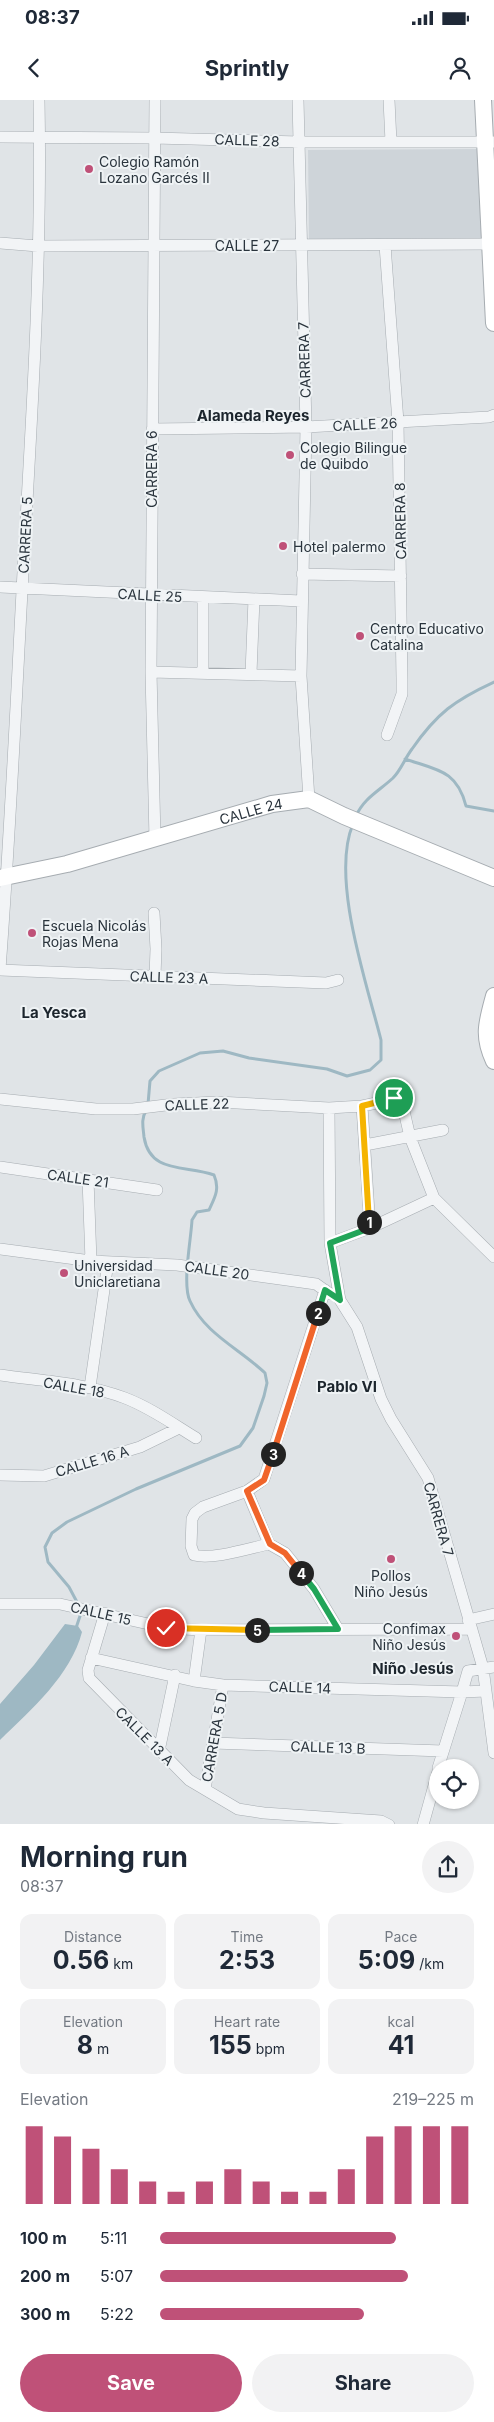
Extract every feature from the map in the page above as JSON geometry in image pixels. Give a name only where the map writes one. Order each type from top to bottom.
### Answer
[{"type":"street","name":"CARRERA 5","points":[[0,970],[32,428],[38,246],[39,100]]},
{"type":"street","name":"CARRERA 6","points":[[155,100],[151,596],[155,839]]},
{"type":"street","name":"CARRERA 7","points":[[298,100],[306,427],[301,601],[301,676],[308,799]]},
{"type":"street","points":[[389,100],[391,142]]},
{"type":"street","points":[[482,100],[490,142],[494,323]]},
{"type":"street","name":"CALLE 28","points":[[0,137],[40,136],[298,142],[490,142]]},
{"type":"street","name":"CALLE 27","points":[[0,243],[38,246],[491,244]]},
{"type":"street","name":"CARRERA 8","points":[[385,245],[398,422],[402,694],[386,735]]},
{"type":"street","name":"CALLE 26","points":[[152,429],[306,427],[492,417]]},
{"type":"street","points":[[302,574],[400,576]]},
{"type":"street","name":"CALLE 25","points":[[0,587],[151,596],[301,601]]},
{"type":"street","points":[[203,598],[203,673]]},
{"type":"street","points":[[251,674],[254,600]]},
{"type":"street","points":[[151,672],[301,676]]},
{"type":"street","points":[[308,799],[344,816],[494,878]]},
{"type":"street","name":"CALLE 24","points":[[4,878],[67,864],[272,804],[308,799]]},
{"type":"street","points":[[154,913],[155,976]]},
{"type":"street","name":"CALLE 23 A","points":[[0,970],[326,983],[338,980]]},
{"type":"street","points":[[494,996],[486,1027],[487,1046],[494,1061]]},
{"type":"street","name":"CALLE 22","points":[[0,1099],[96,1110],[218,1102],[329,1108],[362,1106],[401,1098],[404,1102],[410,1136]]},
{"type":"street","points":[[362,1106],[370,1228]]},
{"type":"street","points":[[329,1108],[330,1243],[340,1300]]},
{"type":"street","points":[[365,1145],[443,1130]]},
{"type":"street","points":[[410,1136],[434,1198],[494,1257]]},
{"type":"street","name":"CALLE 21","points":[[0,1167],[157,1190]]},
{"type":"street","points":[[88,1180],[91,1261]]},
{"type":"street","points":[[330,1243],[370,1228],[434,1198]]},
{"type":"street","name":"CALLE 20","points":[[0,1249],[91,1261],[196,1267],[316,1284],[340,1300]]},
{"type":"street","points":[[90,1387],[108,1262]]},
{"type":"street","points":[[270,1544],[202,1556],[192,1553],[192,1519],[195,1513],[203,1507],[247,1491],[264,1480],[325,1290]]},
{"type":"street","name":"CARRERA 7","points":[[340,1300],[357,1327],[381,1399],[428,1478],[469,1625],[488,1668],[486,1691],[494,1753]]},
{"type":"street","name":"CALLE 18","points":[[0,1375],[90,1387],[127,1399],[159,1414],[196,1438]]},
{"type":"street","name":"CALLE 16 A","points":[[0,1475],[44,1476],[140,1447],[179,1428]]},
{"type":"street","points":[[247,1491],[270,1544],[285,1553],[308,1581],[338,1629]]},
{"type":"street","name":"CALLE 15","points":[[0,1604],[60,1604],[166,1628],[201,1630],[338,1629],[469,1625],[494,1614]]},
{"type":"street","points":[[91,1658],[105,1613]]},
{"type":"street","points":[[194,1681],[201,1630]]},
{"type":"street","name":"CALLE 14","points":[[91,1658],[175,1675],[194,1681],[223,1685],[462,1692],[486,1691]]},
{"type":"street","name":"CALLE 13 A","points":[[91,1658],[88,1670],[89,1678],[159,1751],[189,1780],[238,1808],[264,1813],[382,1821],[390,1824]]},
{"type":"street","points":[[441,1759],[468,1671],[488,1668]]},
{"type":"street","points":[[159,1751],[175,1675]]},
{"type":"street","name":"CARRERA 5 D","points":[[205,1789],[223,1685]]},
{"type":"street","name":"CALLE 13 B","points":[[213,1743],[443,1751]]},
{"type":"street","points":[[423,1824],[429,1803]]},
{"type":"shaded area","points":[[479,149],[483,239],[309,239],[308,150]]},
{"type":"water","points":[[65,1624],[78,1626],[82,1632],[77,1648],[69,1663],[37,1704],[0,1740],[0,1704],[34,1665]]},
{"type":"waterway","points":[[356,816],[363,804],[396,775],[421,737],[439,717],[468,695],[494,682]]},
{"type":"waterway","points":[[405,759],[436,769],[451,778],[462,794],[466,806],[494,811]]},
{"type":"waterway","points":[[148,1104],[150,1081],[159,1071],[200,1053],[223,1051],[249,1058],[327,1069],[347,1076],[370,1070],[381,1060],[381,1040],[360,961],[348,901],[347,846],[353,824]]},
{"type":"waterway","points":[[78,1604],[69,1587],[48,1562],[45,1547],[52,1533],[67,1522],[136,1489],[240,1446],[253,1428],[267,1383],[265,1373],[214,1332],[197,1313],[190,1301],[187,1273],[192,1220],[197,1212],[209,1210],[216,1193],[216,1180],[214,1175],[170,1166],[161,1163],[153,1157],[144,1137],[143,1120],[146,1110]]},
{"type":"waterway","points":[[76,1628],[80,1616],[79,1610]]},
{"type":"place","name":"Colegio Ramón Lozano Garcés II","points":[[89,169]]},
{"type":"place","name":"Colegio Bilingue de Quibdo","points":[[290,455]]},
{"type":"place","name":"Hotel palermo","points":[[283,546]]},
{"type":"place","name":"Centro Educativo Catalina","points":[[360,636]]},
{"type":"place","name":"Escuela Nicolás Rojas Mena","points":[[32,933]]},
{"type":"place","name":"Universidad Uniclaretiana","points":[[64,1273]]},
{"type":"place","name":"Pollos Niño Jesús","points":[[391,1559]]},
{"type":"place","name":"Confimax Niño Jesús","points":[[456,1636]]},
{"type":"district","name":"Alameda Reyes","points":[[253,415]]},
{"type":"district","name":"La Yesca","points":[[54,1012]]},
{"type":"district","name":"Pablo VI","points":[[347,1386]]},
{"type":"district","name":"Niño Jesús","points":[[413,1668]]},
{"type":"route","points":[[166,1628],[201,1630],[338,1629],[314,1589],[285,1553],[270,1544],[247,1491],[264,1480],[267,1473],[325,1290],[340,1300],[330,1243],[370,1228],[362,1106],[394,1098]]}]
